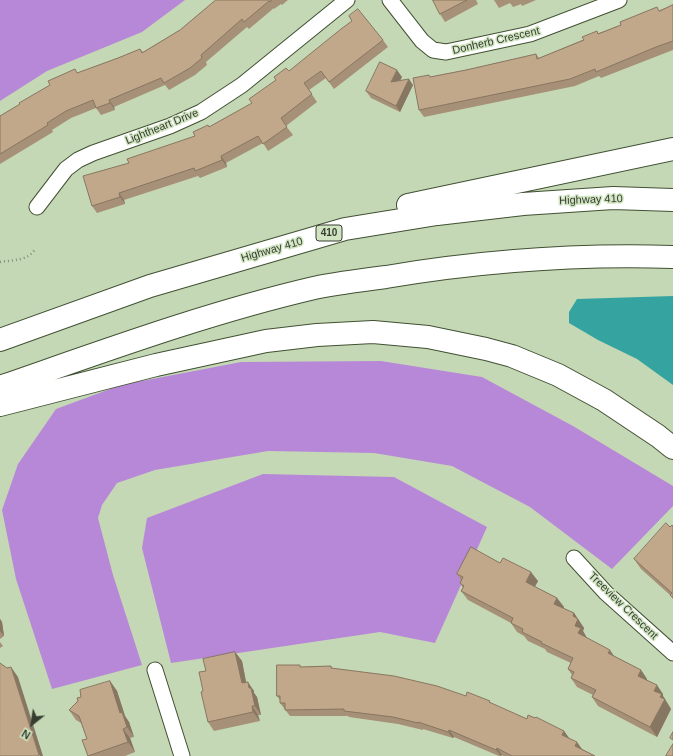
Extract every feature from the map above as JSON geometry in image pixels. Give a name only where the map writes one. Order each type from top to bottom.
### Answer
[{"type":"highway","points":[[345,229],[381,211],[673,149]]},
{"type":"highway","name":"Highway 410","points":[[0,340],[150,286],[345,229],[437,214],[523,204],[613,198],[673,200]]},
{"type":"highway","points":[[0,387],[178,325],[315,288],[421,271],[522,260],[626,256],[673,257]]},
{"type":"highway","points":[[0,405],[156,366],[266,341],[317,335],[373,332],[428,337],[512,356],[558,375],[604,400],[658,436],[673,448]]},
{"type":"street","name":"Lightheart Drive","points":[[37,207],[66,169],[78,160],[93,153],[170,126],[201,112],[242,84],[347,0]]},
{"type":"street","name":"Donherb Crescent","points":[[390,0],[422,41],[433,50],[446,52],[530,34],[619,0]]},
{"type":"street","name":"Treeview Crescent","points":[[574,558],[606,593],[673,653]]},
{"type":"street","points":[[155,670],[182,756]]},
{"type":"path","points":[[0,262],[26,258],[32,254],[35,249]]},
{"type":"shaded area","points":[[0,0],[185,0],[142,32],[47,71],[0,101]]},
{"type":"shaded area","points":[[381,361],[482,377],[573,426],[673,486],[673,506],[612,569],[530,507],[452,466],[374,453],[268,451],[155,470],[117,483],[102,505],[98,518],[113,575],[142,665],[52,689],[16,579],[2,510],[18,464],[56,409],[121,385],[241,362]]},
{"type":"shaded area","points":[[263,474],[394,477],[487,527],[435,643],[380,632],[171,663],[142,548],[147,518]]},
{"type":"water","points":[[673,296],[673,385],[637,359],[598,340],[569,323],[569,312],[577,299]]},
{"type":"building","points":[[216,0],[272,0],[244,22],[242,19],[201,55],[202,58],[190,68],[164,83],[161,78],[109,100],[110,103],[96,108],[93,100],[66,111],[47,123],[48,125],[0,154],[0,116],[50,85],[48,81],[75,69],[77,73],[140,49],[142,53],[180,30]]},
{"type":"building","points":[[433,0],[467,0],[440,14]]},
{"type":"building","points":[[673,5],[673,41],[596,72],[595,69],[570,79],[419,110],[413,78],[429,75],[430,77],[466,70],[536,54],[537,59],[584,40],[582,37],[597,31],[598,34],[621,25],[620,22],[657,7],[659,11]]},
{"type":"building","points":[[358,9],[383,40],[329,82],[321,71],[304,83],[312,94],[281,118],[287,127],[263,144],[258,136],[221,156],[222,160],[195,171],[194,168],[119,193],[120,197],[92,206],[83,176],[129,163],[127,159],[195,136],[193,132],[208,125],[209,127],[252,103],[249,99],[276,80],[274,77],[286,68],[289,71],[352,21],[349,16]]},
{"type":"building","points":[[380,62],[397,70],[391,82],[409,79],[396,106],[366,91]]},
{"type":"building","points":[[666,523],[670,527],[672,525],[673,526],[673,598],[670,595],[672,593],[634,559]]},
{"type":"building","points":[[471,547],[500,563],[503,558],[531,572],[526,582],[557,598],[554,604],[574,613],[573,616],[578,619],[575,626],[581,628],[578,633],[610,650],[608,653],[641,670],[638,676],[657,685],[654,691],[662,694],[660,697],[665,699],[650,727],[592,697],[596,690],[571,678],[574,672],[568,669],[573,658],[522,632],[523,629],[511,623],[513,618],[461,591],[464,586],[460,583],[463,577],[457,574]]},
{"type":"building","points":[[235,652],[242,683],[248,682],[249,688],[251,688],[255,706],[252,706],[253,712],[208,722],[201,692],[203,691],[199,672],[206,671],[203,659]]},
{"type":"building","points":[[0,663],[7,668],[11,667],[39,755],[37,756],[0,756]]},
{"type":"building","points":[[277,665],[300,665],[300,667],[331,666],[331,668],[394,676],[437,686],[466,696],[467,692],[490,701],[489,702],[527,719],[528,715],[535,718],[536,717],[564,731],[562,735],[577,742],[575,746],[595,756],[512,756],[497,748],[496,750],[449,730],[448,732],[418,722],[393,717],[344,711],[344,709],[285,710],[285,703],[280,703],[280,696],[277,696]]},
{"type":"building","points":[[110,681],[120,713],[122,712],[127,727],[123,729],[128,742],[88,756],[82,740],[87,739],[79,716],[69,710],[78,701],[77,698],[81,697],[80,690]]},
{"type":"building","points":[[673,732],[673,740],[670,738]]},
{"type":"building","points":[[673,744],[673,756],[666,756]]}]
